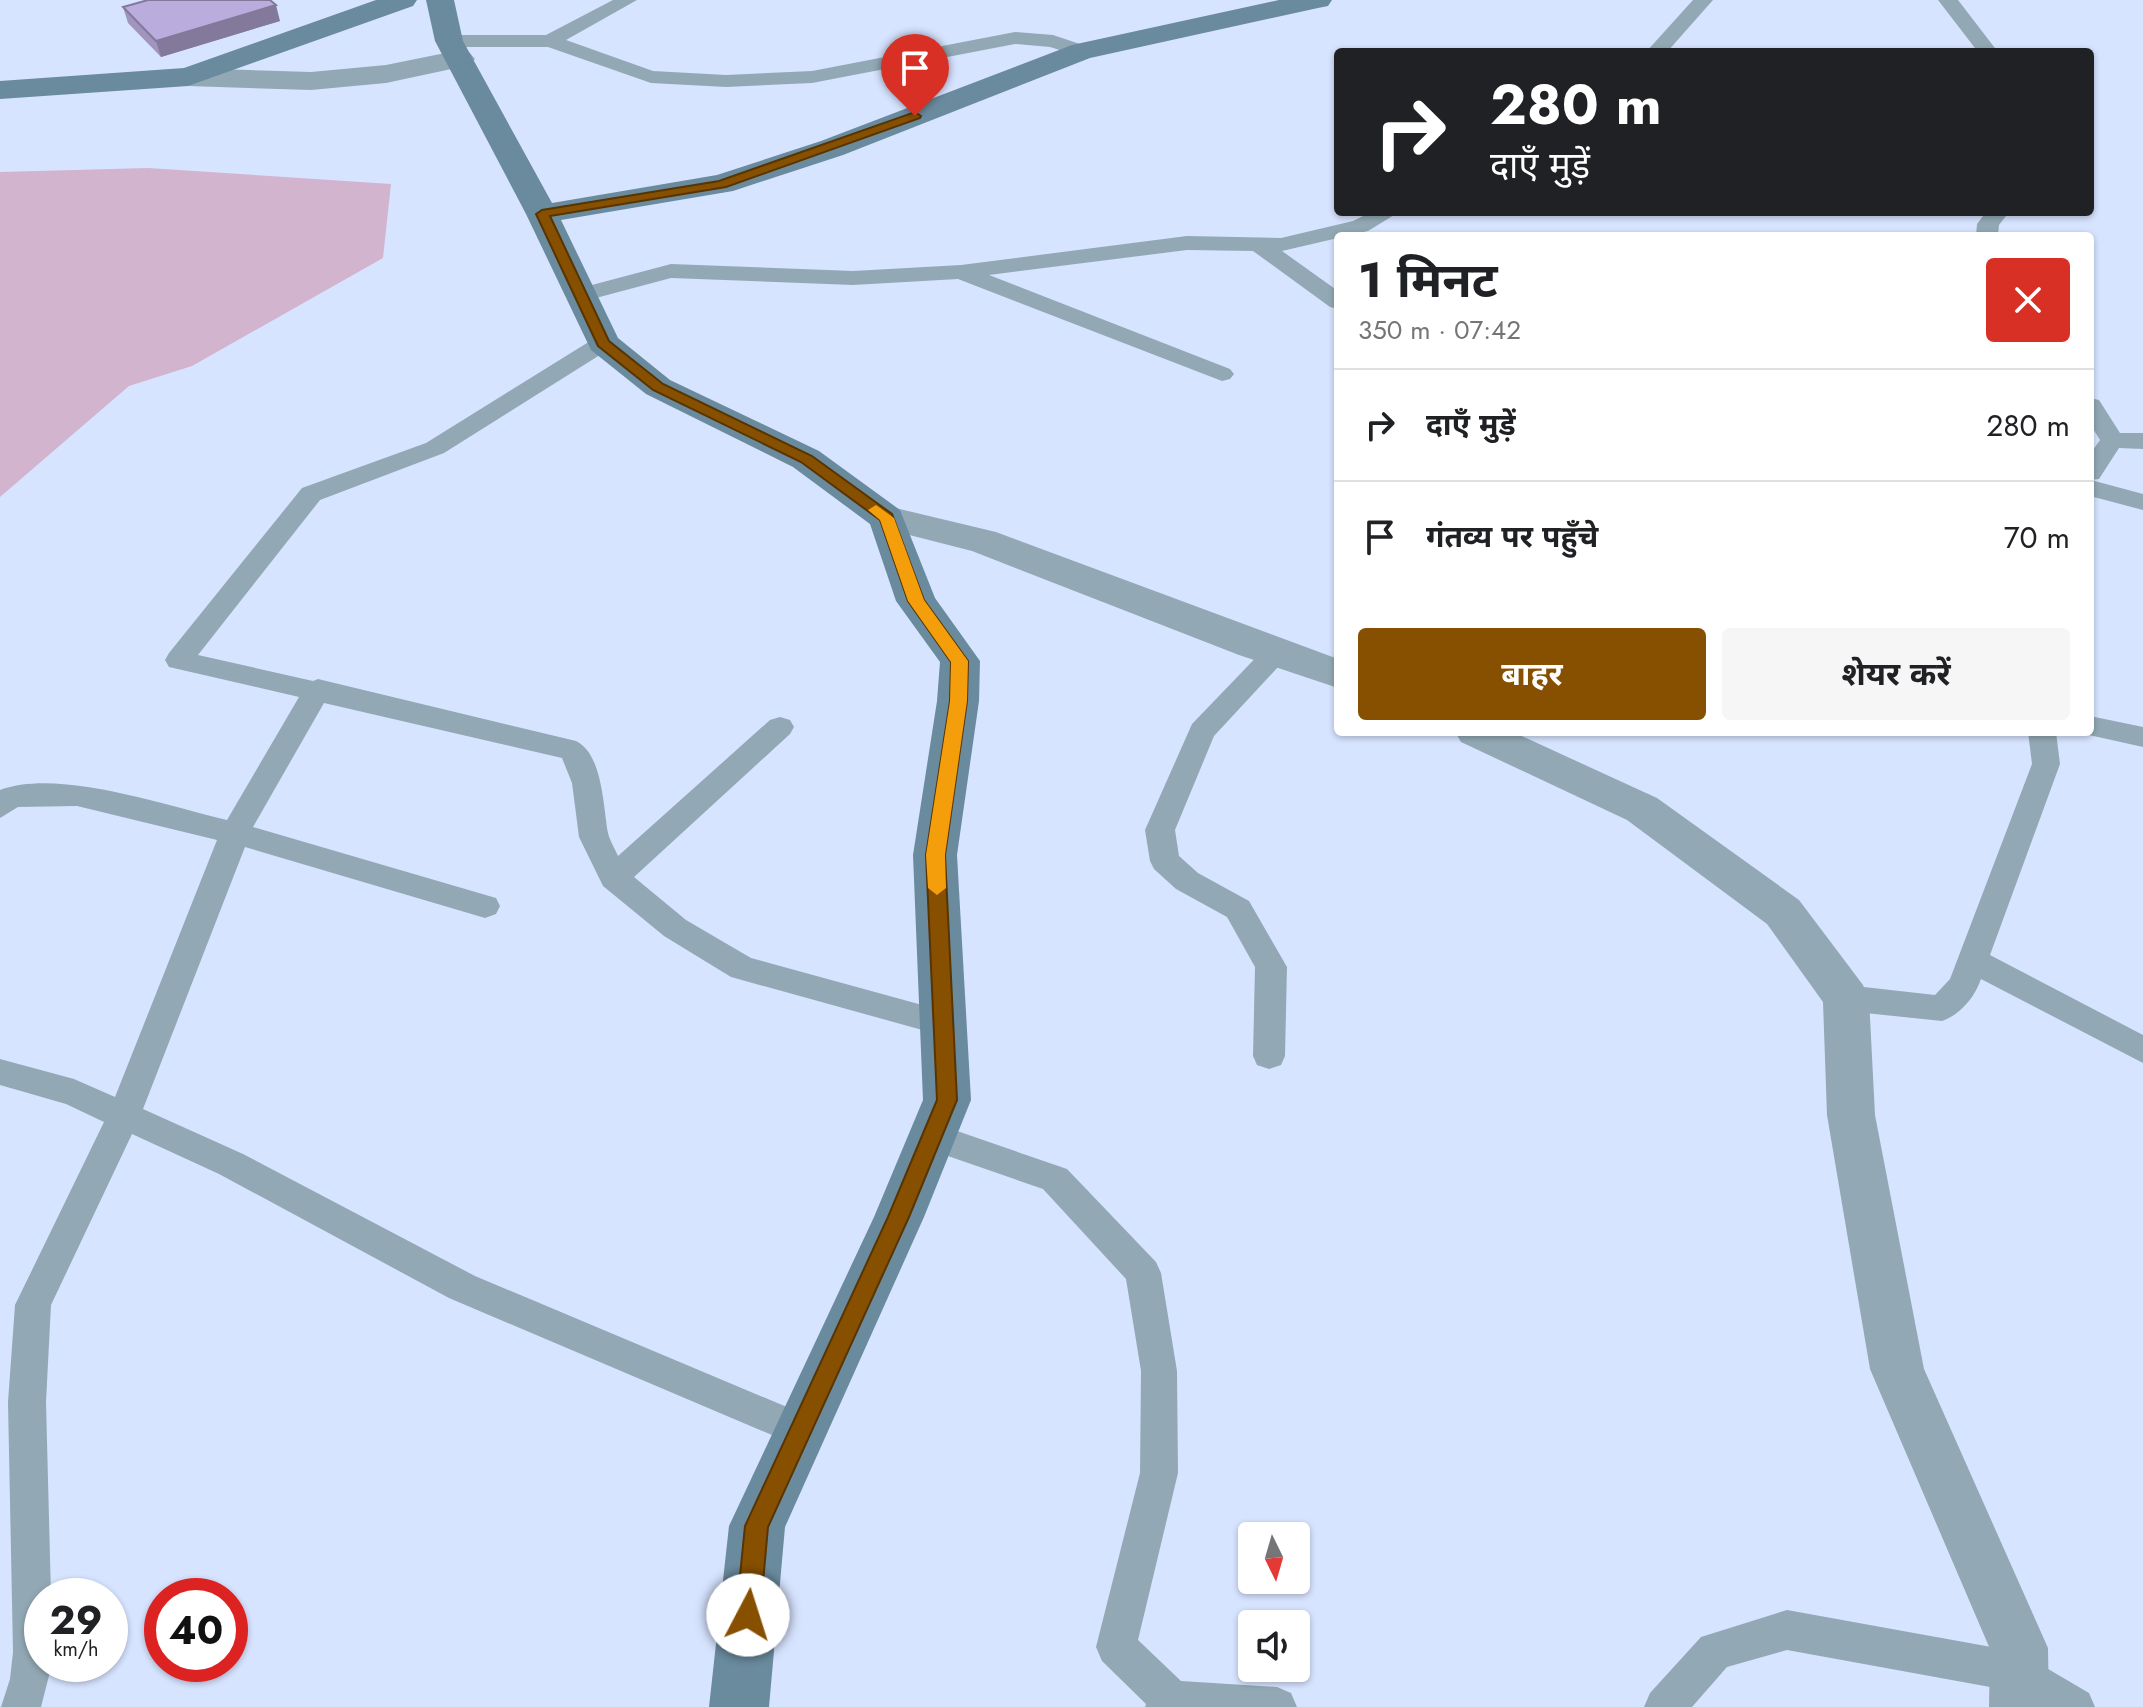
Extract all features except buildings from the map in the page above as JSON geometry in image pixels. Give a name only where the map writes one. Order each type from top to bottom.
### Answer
[{"type":"street","points":[[440,0],[444,5],[451,43],[542,214],[603,343],[658,387],[806,459],[887,518],[983,541],[1334,673]]},
{"type":"street","points":[[542,214],[722,184],[832,148],[1082,51],[1318,0]]},
{"type":"street","points":[[188,77],[397,1],[402,12],[451,43]]},
{"type":"street","points":[[0,90],[188,77],[311,81],[386,74],[451,43]]},
{"type":"street","points":[[739,1707],[757,1526],[899,1217],[947,1100],[935,855],[958,701],[960,661],[916,601],[887,518]]},
{"type":"street","points":[[1485,736],[1642,809],[1783,912],[1846,998],[1851,1115],[1897,1369],[2019,1648],[2019,1689]]},
{"type":"lane","points":[[550,41],[627,0]]},
{"type":"lane","points":[[1660,48],[1703,0]]},
{"type":"lane","points":[[1948,0],[1985,48]]},
{"type":"lane","points":[[451,43],[550,41],[651,77],[726,81],[812,77],[1015,38],[1053,41],[1082,51]]},
{"type":"lane","points":[[1335,232],[1360,226],[1380,216]]},
{"type":"lane","points":[[581,295],[671,271],[770,272],[853,278],[961,272],[1187,243],[1281,245],[1334,232]]},
{"type":"lane","points":[[1258,244],[1334,299]]},
{"type":"lane","points":[[961,272],[1222,374]]},
{"type":"lane","points":[[603,343],[435,448],[311,494],[179,660],[318,689],[574,752],[587,783],[594,837],[614,878],[675,928],[742,968],[944,1023]]},
{"type":"lane","points":[[2094,411],[2112,440]]},
{"type":"lane","points":[[2112,440],[2143,441]]},
{"type":"lane","points":[[2094,467],[2112,440]]},
{"type":"lane","points":[[2094,489],[2143,502]]},
{"type":"lane","points":[[1269,1056],[1271,967],[1238,909],[1187,881],[1165,861],[1160,830],[1202,731],[1277,653]]},
{"type":"lane","points":[[21,1707],[33,1652],[27,1402],[33,1305],[124,1116],[235,833],[318,689]]},
{"type":"lane","points":[[614,878],[780,727]]},
{"type":"lane","points":[[2094,727],[2143,737]]},
{"type":"lane","points":[[1846,998],[1942,1008],[1963,986],[2046,764],[2042,736]]},
{"type":"lane","points":[[0,807],[11,797],[77,795],[235,833],[485,906]]},
{"type":"lane","points":[[1973,960],[2143,1050]]},
{"type":"lane","points":[[0,1072],[74,1093],[231,1164],[462,1287],[800,1430]]},
{"type":"lane","points":[[931,1136],[1055,1179],[1143,1273],[1159,1371],[1159,1473],[1116,1647],[1169,1704],[1277,1707]]},
{"type":"lane","points":[[1664,1707],[1715,1651],[1787,1630],[2019,1689],[2075,1707]]},
{"type":"shaded area","points":[[148,168],[391,184],[383,258],[192,366],[129,386],[0,497],[0,172]]},
{"type":"slow traffic","points":[[876,510],[887,518],[916,601],[960,661],[958,701],[935,855],[937,888]]},
{"type":"route","points":[[748,1615],[757,1526],[899,1217],[947,1100],[935,855],[958,701],[960,661],[916,601],[887,518],[806,459],[658,387],[603,343],[542,214],[722,184],[832,148],[915,116]]}]
